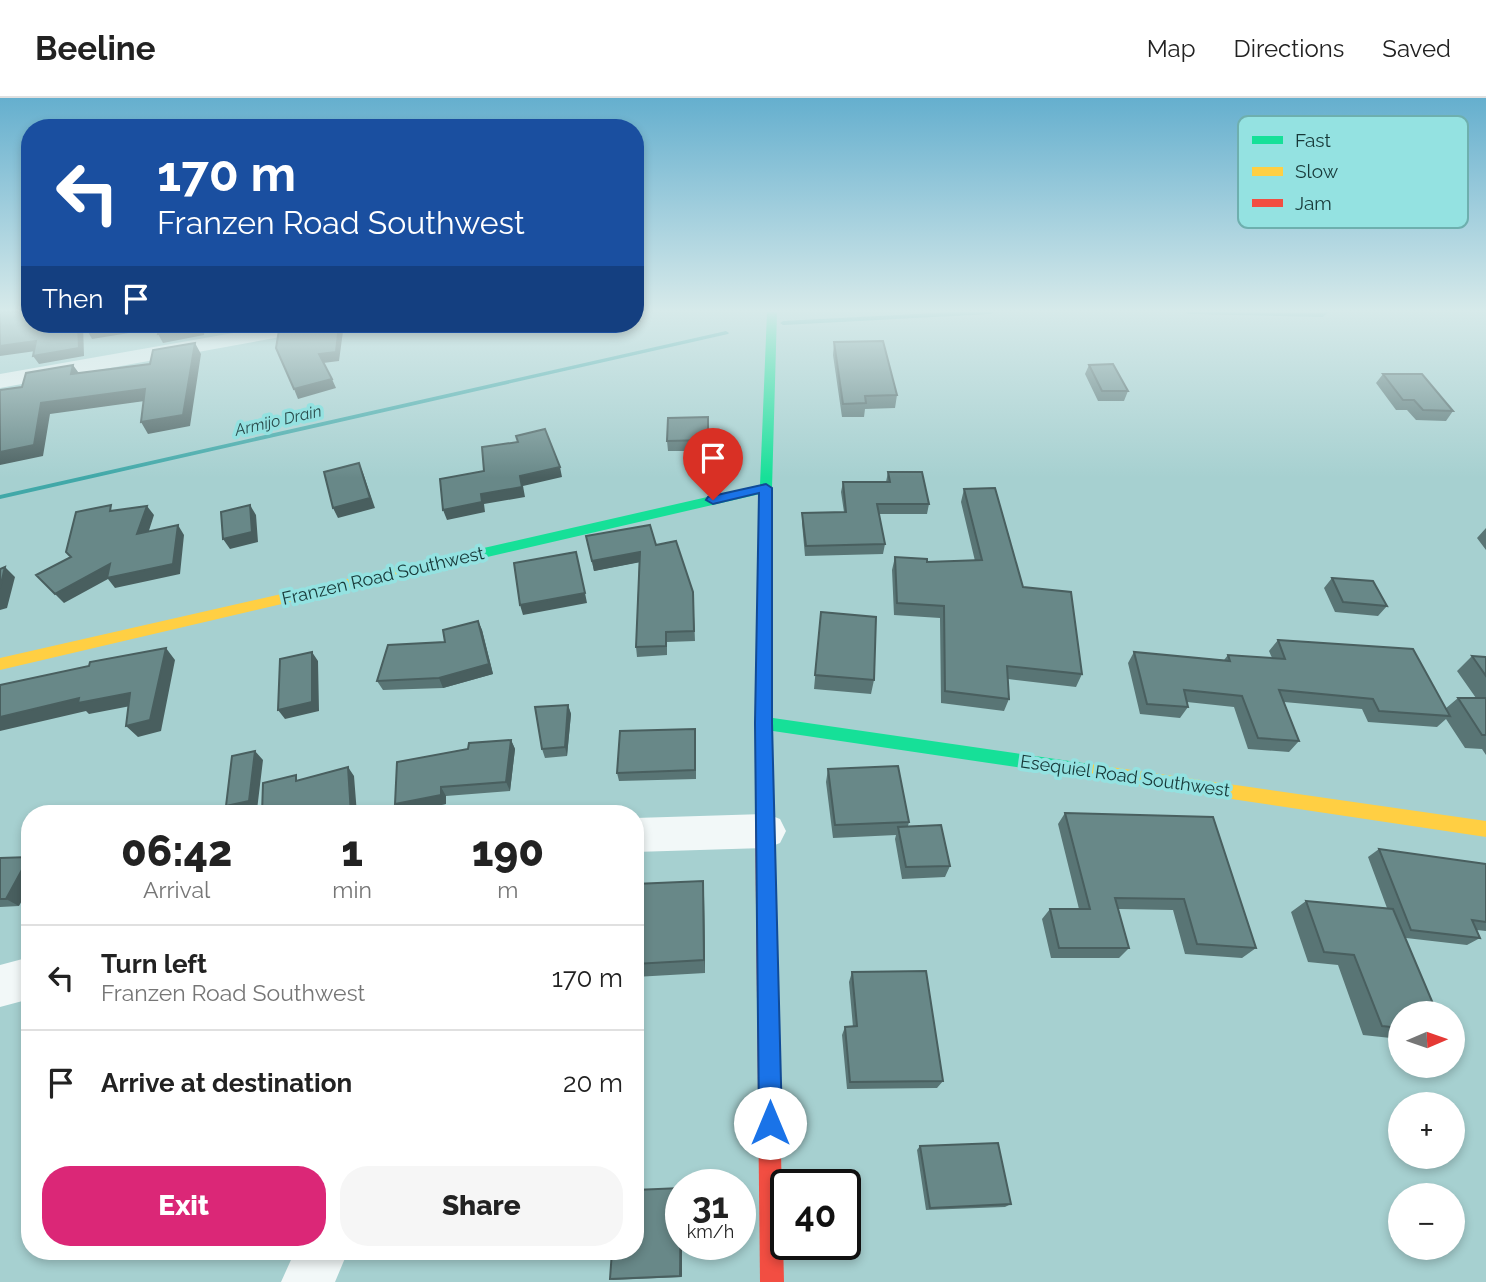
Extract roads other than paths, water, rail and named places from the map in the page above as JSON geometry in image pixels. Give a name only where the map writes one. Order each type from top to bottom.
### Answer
[{"type":"street","points":[[0,381],[77,367]]},
{"type":"street","points":[[770,367],[763,723],[767,831],[772,1282]]},
{"type":"street","name":"Franzen Road Southwest","points":[[0,664],[766,488]]},
{"type":"street","name":"Esequiel Road Southwest","points":[[763,723],[1486,829]]},
{"type":"street","points":[[644,835],[767,831]]},
{"type":"street","points":[[0,986],[21,980]]},
{"type":"street","points":[[307,1282],[318,1260]]},
{"type":"waterway","name":"Armijo Drain","points":[[0,497],[574,367]]}]
